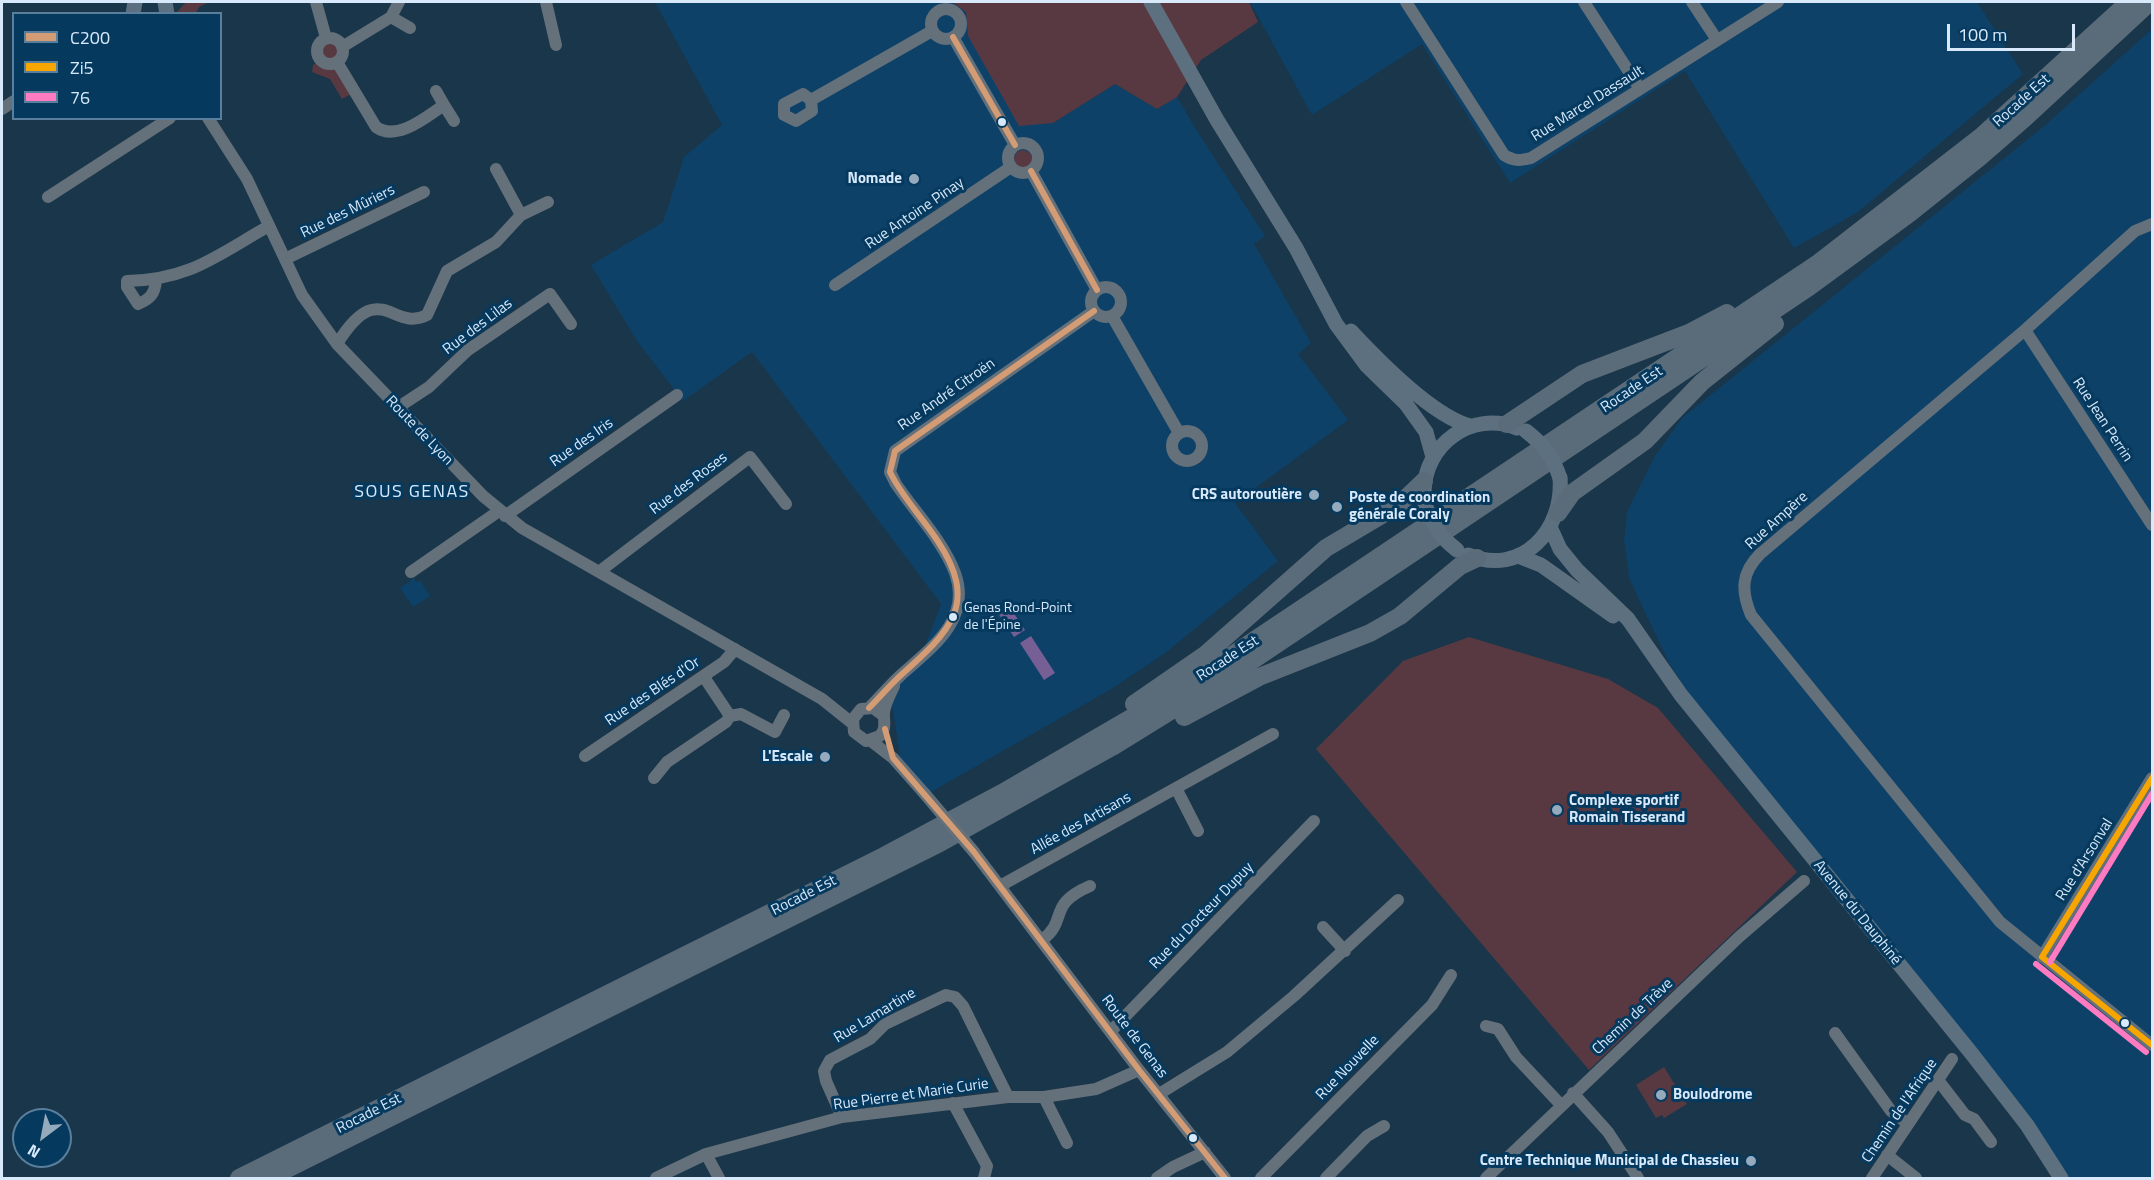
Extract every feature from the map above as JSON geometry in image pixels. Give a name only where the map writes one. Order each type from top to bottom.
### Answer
[{"type":"highway","points":[[2106,24],[2118,2]]},
{"type":"highway","name":"Rocade Est","points":[[239,1179],[884,856],[1104,736],[1251,645],[1817,264],[1983,135],[2106,24],[2150,2]]},
{"type":"highway","points":[[2132,9],[2152,9]]},
{"type":"highway","name":"Rocade Est","points":[[269,1179],[940,843],[1029,795],[1256,658],[1857,253],[2019,124],[2132,9]]},
{"type":"highway","points":[[1554,521],[1572,493],[1645,441],[1702,382],[1848,268],[1857,253]]},
{"type":"highway","points":[[1507,424],[1582,374],[1714,321],[1803,265],[1817,264]]},
{"type":"highway","points":[[1002,793],[1010,781],[1188,668],[1313,558],[1400,504],[1424,481]]},
{"type":"highway","points":[[1029,795],[1039,797],[1238,687],[1370,633],[1400,616],[1460,566],[1477,558]]},
{"type":"main road","points":[[1151,2],[1217,120],[1321,293],[1336,324],[1367,366],[1406,404],[1426,432],[1433,457]]},
{"type":"main road","points":[[1321,293],[1352,332],[1384,364],[1453,421],[1470,426]]},
{"type":"main road","points":[[1488,422],[1507,424],[1526,431],[1548,451],[1560,478],[1562,496],[1554,521],[1536,545],[1518,556],[1497,560],[1477,558],[1457,550],[1441,537],[1430,520],[1424,501],[1424,481],[1433,457],[1448,438],[1470,426],[1488,422]]},
{"type":"main road","name":"Avenue du Dauphiné","points":[[1554,521],[1560,549],[1577,570],[1628,619],[1681,695],[2027,1125],[2061,1179]]},
{"type":"main road","name":"Avenue du Dauphiné","points":[[1518,556],[1541,565],[1572,585],[1624,624],[1650,650]]},
{"type":"street","points":[[316,2],[326,38]]},
{"type":"street","points":[[342,47],[391,17],[399,2]]},
{"type":"street","points":[[546,2],[556,45]]},
{"type":"street","name":"Rue Marcel Dassault","points":[[1406,2],[1504,155],[1513,160],[1531,158],[1778,2]]},
{"type":"street","points":[[1584,2],[1640,89]]},
{"type":"street","points":[[1692,2],[1717,40]]},
{"type":"street","points":[[935,6],[950,10],[958,16],[960,30],[953,38],[939,38],[932,31],[931,21],[935,6]]},
{"type":"street","points":[[391,17],[410,28]]},
{"type":"street","points":[[812,100],[932,31]]},
{"type":"street","points":[[326,38],[334,39],[342,47],[342,56],[337,62],[325,63],[317,55],[319,43],[326,38]]},
{"type":"street","points":[[953,38],[1015,145]]},
{"type":"street","points":[[337,62],[376,127],[382,131],[388,133],[411,127],[444,105]]},
{"type":"street","points":[[436,91],[454,121]]},
{"type":"street","points":[[48,197],[167,120]]},
{"type":"street","name":"Route de Lyon","points":[[209,120],[247,178],[302,295],[337,344],[502,513],[822,699],[852,723]]},
{"type":"street","points":[[1027,144],[1035,149],[1038,161],[1031,171],[1021,173],[1011,167],[1008,155],[1015,145],[1027,144]]},
{"type":"street","name":"Rue Antoine Pinay","points":[[835,285],[1011,167]]},
{"type":"street","points":[[496,169],[521,214]]},
{"type":"street","points":[[1031,171],[1097,290]]},
{"type":"street","name":"Rue des Mûriers","points":[[285,259],[424,192]]},
{"type":"street","points":[[337,344],[352,320],[372,309],[379,308],[414,319],[427,315],[447,271],[496,242],[521,214],[548,202]]},
{"type":"street","name":"Rue Ampère","points":[[2152,224],[2135,231],[2025,330],[1760,554],[1745,577],[1743,591],[1751,615],[2000,922],[2152,1045]]},
{"type":"street","points":[[156,280],[202,265],[269,226]]},
{"type":"street","points":[[1110,288],[1119,295],[1120,307],[1112,316],[1101,316],[1094,311],[1091,302],[1097,290],[1110,288]]},
{"type":"street","name":"Rue des Lilas","points":[[397,408],[429,387],[468,350],[550,294],[572,324]]},
{"type":"street","name":"Rue André Citroën","points":[[865,708],[938,644],[955,617],[958,590],[956,574],[947,556],[890,472],[895,451],[1094,311]]},
{"type":"street","points":[[1112,316],[1179,433]]},
{"type":"street","name":"Rue Jean Perrin","points":[[2025,330],[2152,525]]},
{"type":"street","name":"Rue des Iris","points":[[411,572],[677,395]]},
{"type":"street","name":"Rue des Roses","points":[[600,571],[750,457],[786,504]]},
{"type":"street","points":[[715,637],[721,664],[741,661],[749,666],[759,662]]},
{"type":"street","name":"Rue des Blés d'Or","points":[[585,756],[704,677],[735,649]]},
{"type":"street","points":[[704,677],[730,716]]},
{"type":"street","points":[[893,758],[884,716],[897,679]]},
{"type":"street","name":"Route de Lyon","points":[[822,699],[865,708]]},
{"type":"street","points":[[884,716],[877,710],[865,708],[855,715],[852,723],[857,736],[871,741],[893,758],[974,852],[1000,886]]},
{"type":"street","points":[[654,778],[661,766],[726,722],[730,716],[741,714],[775,732],[784,715]]},
{"type":"street","points":[[871,741],[880,736],[885,729]]},
{"type":"street","name":"Allée des Artisans","points":[[1000,886],[1273,734]]},
{"type":"street","name":"Rue d'Arsonval","points":[[2042,957],[2152,778]]},
{"type":"street","points":[[1176,788],[1198,831]]},
{"type":"street","name":"Rue du Docteur Dupuy","points":[[1111,1031],[1314,821]]},
{"type":"street","name":"Chemin de Trève","points":[[1486,1179],[1573,1093],[1739,937],[1804,881]]},
{"type":"street","name":"Route de Genas","points":[[1000,886],[1139,1071],[1225,1179]]},
{"type":"street","points":[[1042,940],[1053,932],[1060,905],[1073,893],[1090,886]]},
{"type":"street","points":[[1159,1094],[1227,1052],[1345,951],[1398,900]]},
{"type":"street","points":[[1323,927],[1345,951]]},
{"type":"street","name":"Rue Nouvelle","points":[[1261,1179],[1432,1005],[1451,975]]},
{"type":"street","name":"Rue Lamartine","points":[[842,1117],[826,1082],[824,1071],[830,1060],[870,1039],[885,1024],[946,996],[955,997],[963,1006],[1008,1097]]},
{"type":"street","points":[[1486,1026],[1498,1029],[1516,1057],[1561,1105]]},
{"type":"street","points":[[1835,1033],[1891,1112],[1908,1124]]},
{"type":"street","name":"Chemin de l'Afrique","points":[[1872,1179],[1952,1059]]},
{"type":"street","name":"Rue Pierre et Marie Curie","points":[[656,1179],[706,1154],[842,1117],[953,1102],[1008,1097],[1044,1097],[1096,1089],[1139,1071]]},
{"type":"street","points":[[1938,1080],[1965,1115],[1974,1119],[1991,1142]]},
{"type":"street","points":[[1573,1093],[1608,1131],[1638,1179]]},
{"type":"street","points":[[1044,1097],[1067,1143]]},
{"type":"street","points":[[953,1102],[987,1166],[984,1179]]},
{"type":"street","points":[[1326,1179],[1367,1136],[1384,1126]]},
{"type":"street","points":[[1157,1179],[1173,1167],[1205,1152]]},
{"type":"street","points":[[706,1154],[718,1179]]},
{"type":"street","points":[[1887,1155],[1916,1179]]},
{"type":"shaded area","points":[[186,2],[209,2],[199,7],[196,12],[177,12]]},
{"type":"shaded area","points":[[655,2],[952,2],[967,12],[968,36],[1053,123],[1115,84],[1157,109],[1177,97],[1265,236],[1254,244],[1311,343],[1298,354],[1348,420],[1235,503],[1278,561],[1164,654],[1113,688],[931,792],[900,757],[893,709],[882,700],[922,654],[941,604],[752,352],[683,401],[637,341],[591,265],[663,222],[684,157],[722,125]]},
{"type":"shaded area","points":[[952,2],[1249,2],[1258,22],[1201,60],[1177,97],[1157,109],[1115,84],[1053,123],[1019,126],[968,36],[966,12]]},
{"type":"shaded area","points":[[1250,2],[1977,2],[2023,74],[1858,212],[1794,248],[1685,71],[1510,183],[1422,44],[1312,115]]},
{"type":"shaded area","points":[[2152,29],[2152,1178],[2067,1178],[1990,1065],[1702,714],[1669,663],[1629,578],[1624,540],[1627,512],[1655,456],[1682,418],[2043,127]]},
{"type":"shaded area","points":[[330,42],[337,45],[340,52],[337,59],[330,62],[323,59],[320,52],[323,45]]},
{"type":"shaded area","points":[[316,63],[335,68],[351,94],[342,99],[330,79],[312,72],[313,65]]},
{"type":"shaded area","points":[[1023,150],[1029,153],[1032,159],[1029,165],[1023,168],[1017,165],[1014,159],[1017,153]]},
{"type":"shaded area","points":[[414,578],[416,582],[420,580],[430,596],[413,607],[400,588]]},
{"type":"shaded area","points":[[1009,606],[1025,630],[1014,637],[998,613]]},
{"type":"shaded area","points":[[1031,636],[1055,673],[1044,680],[1020,643]]},
{"type":"shaded area","name":"Complexe sportif Romain Tisserand","points":[[1469,637],[1608,679],[1658,708],[1797,872],[1589,1070],[1316,749],[1403,661]]},
{"type":"shaded area","name":"Boulodrome","points":[[1664,1067],[1687,1104],[1664,1118],[1662,1115],[1656,1118],[1636,1085]]},
{"type":"transit line","name":"C200","points":[[953,37],[1015,145]]},
{"type":"transit line","name":"C200","points":[[1031,171],[1097,290]]},
{"type":"transit line","name":"C200","points":[[869,708],[945,630],[954,615],[957,599],[956,582],[950,562],[890,472],[895,451],[1094,311]]},
{"type":"transit line","name":"C200","points":[[885,729],[893,758],[974,852],[1139,1070],[1225,1178]]},
{"type":"transit line","name":"Zi5","points":[[2042,957],[2152,778]]},
{"type":"transit line","name":"76","points":[[2050,962],[2152,794]]},
{"type":"transit line","name":"Zi5","points":[[2042,957],[2152,1045]]},
{"type":"transit line","name":"76","points":[[2036,964],[2146,1052]]},
{"type":"place","name":"Nomade","points":[[914,179]]},
{"type":"place","name":"CRS autoroutière","points":[[1314,495]]},
{"type":"place","name":"Poste de coordination générale Coraly","points":[[1337,507]]},
{"type":"place","name":"Genas Rond-Point de l'Épine","points":[[953,617]]},
{"type":"place","name":"L'Escale","points":[[825,757]]},
{"type":"place","name":"Complexe sportif Romain Tisserand","points":[[1557,810]]},
{"type":"place","name":"Boulodrome","points":[[1661,1095]]},
{"type":"place","name":"Centre Technique Municipal de Chassieu","points":[[1751,1161]]},
{"type":"district","name":"SOUS GENAS","points":[[412,493]]}]
